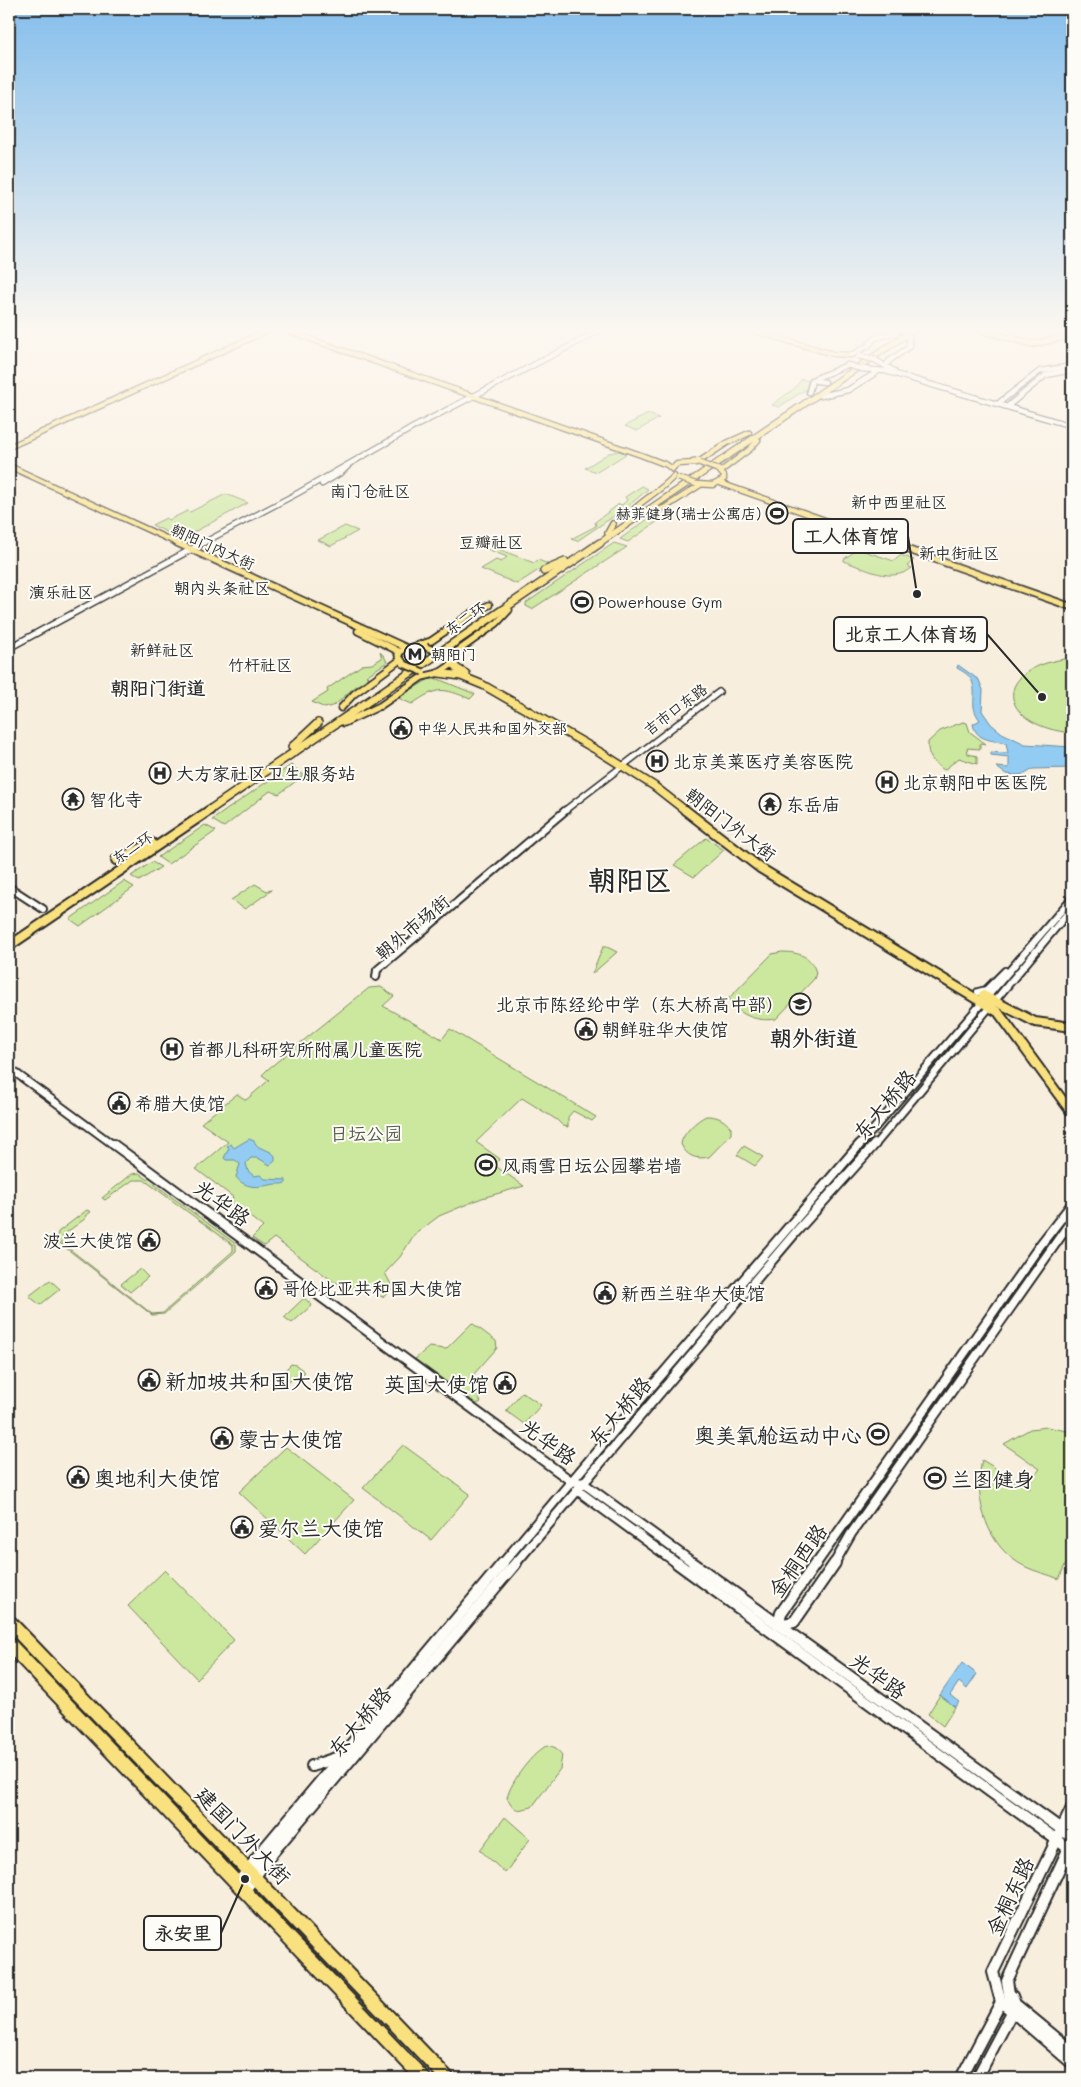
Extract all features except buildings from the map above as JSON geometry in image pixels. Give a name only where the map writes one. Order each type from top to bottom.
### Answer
[{"type":"highway","points":[[746,443],[761,428]]},
{"type":"highway","name":"东二环","points":[[611,534],[761,428]]},
{"type":"highway","points":[[746,443],[749,433]]},
{"type":"highway","name":"东二环","points":[[9,941],[292,747],[746,443]]},
{"type":"highway","points":[[611,534],[636,523]]},
{"type":"highway","points":[[611,534],[613,524]]},
{"type":"highway","points":[[566,570],[571,560]]},
{"type":"highway","points":[[544,571],[571,560]]},
{"type":"highway","name":"东二环","points":[[9,946],[509,608],[571,560]]},
{"type":"highway","points":[[488,623],[509,608]]},
{"type":"highway","name":"朝阳门外大街","points":[[452,659],[456,668],[460,671],[507,692],[625,765],[760,868],[989,1002]]},
{"type":"highway","name":"朝阳门外大街","points":[[439,673],[461,676],[503,696],[671,792],[769,868],[978,992],[998,1012],[1027,1054],[1072,1112]]},
{"type":"highway","points":[[292,747],[318,723]]},
{"type":"highway","points":[[244,787],[280,768]]},
{"type":"highway","points":[[116,860],[152,843]]},
{"type":"highway","points":[[98,893],[114,876]]},
{"type":"highway","points":[[989,1002],[1035,1022],[1072,1027]]},
{"type":"highway","name":"建国门外大街","points":[[9,1622],[447,2078]]},
{"type":"highway","name":"建国门外大街","points":[[9,1644],[422,2078]]},
{"type":"main road","points":[[9,447],[53,427]]},
{"type":"main road","points":[[9,650],[415,427]]},
{"type":"main road","points":[[565,427],[666,464],[672,469],[676,477],[698,485]]},
{"type":"main road","points":[[570,427],[677,464],[700,461],[727,443],[749,433]]},
{"type":"main road","points":[[719,470],[750,449],[758,440]]},
{"type":"main road","points":[[693,462],[719,470],[724,476],[721,482]]},
{"type":"main road","points":[[345,470],[348,463]]},
{"type":"main road","points":[[672,469],[677,464]]},
{"type":"main road","points":[[189,551],[302,495],[355,466]]},
{"type":"main road","name":"朝阳门内大街","points":[[9,468],[407,648]]},
{"type":"main road","points":[[633,510],[645,498],[676,477]]},
{"type":"main road","points":[[650,514],[666,507],[698,485],[721,482],[1072,605]]},
{"type":"main road","name":"朝阳门内大街","points":[[189,551],[400,652]]},
{"type":"main road","points":[[431,674],[402,662],[398,655],[407,648],[424,646],[472,613],[489,605]]},
{"type":"main road","points":[[344,723],[380,706],[422,677],[439,673],[455,653],[497,623],[509,608]]},
{"type":"main road","points":[[424,646],[452,659]]},
{"type":"main road","points":[[341,708],[354,694],[402,662]]},
{"type":"main road","name":"吉市口东路","points":[[719,692],[716,697],[625,765],[719,692]]},
{"type":"main road","name":"朝外市场街","points":[[625,765],[376,977],[377,970],[625,765]]},
{"type":"main road","points":[[9,887],[41,911],[9,892]]},
{"type":"main road","points":[[989,1002],[1019,961],[1072,898]]},
{"type":"main road","points":[[989,1002],[1072,908]]},
{"type":"main road","points":[[978,992],[986,990],[1013,962],[1019,961]]},
{"type":"main road","name":"东大桥路","points":[[252,1875],[269,1857],[577,1484],[787,1227],[989,1002]]},
{"type":"main road","name":"光华路","points":[[9,1068],[577,1484],[1056,1840],[1071,1847]]},
{"type":"main road","name":"金桐西路","points":[[1072,1204],[1041,1244],[781,1613],[778,1625],[794,1622],[836,1562],[852,1534],[1072,1220]]},
{"type":"main road","name":"东大桥路","points":[[252,1875],[263,1850],[577,1484]]},
{"type":"main road","name":"光华路","points":[[577,1484],[778,1625],[1072,1837]]},
{"type":"main road","points":[[312,1766],[343,1756]]},
{"type":"main road","name":"金桐东路","points":[[993,1972],[1072,1808]]},
{"type":"main road","name":"金桐东路","points":[[1007,1981],[1071,1847]]},
{"type":"main road","points":[[242,1887],[252,1875]]},
{"type":"main road","points":[[993,1972],[1007,1981],[1015,2004],[1072,2051]]},
{"type":"main road","points":[[993,1972],[1001,2002],[1072,2063]]},
{"type":"main road","points":[[977,2078],[1012,2012],[1007,1981]]},
{"type":"main road","points":[[961,2078],[1001,2002]]},
{"type":"green space","points":[[628,427],[643,427],[637,431]]},
{"type":"green space","points":[[619,451],[626,454],[597,472],[585,468],[609,453]]},
{"type":"green space","points":[[642,486],[648,489],[626,508],[577,541],[571,539],[596,526],[595,522],[619,504],[622,505],[627,500],[625,497]]},
{"type":"green space","points":[[226,494],[248,503],[181,539],[152,525],[166,518],[169,520],[187,511],[190,512]]},
{"type":"green space","points":[[652,516],[661,519],[628,542],[620,539]]},
{"type":"green space","points":[[345,526],[358,531],[331,546],[318,540]]},
{"type":"green space","points":[[614,543],[627,547],[532,609],[526,606],[526,603]]},
{"type":"green space","points":[[491,546],[534,563],[538,560],[548,564],[517,584],[481,569],[496,560],[501,562],[507,557],[487,549]]},
{"type":"green space","points":[[858,549],[894,561],[901,555],[914,560],[907,566],[912,568],[904,573],[887,575],[878,574],[844,561],[844,559]]},
{"type":"green space","points":[[380,652],[387,662],[366,676],[369,677],[335,705],[325,708],[312,702],[328,692],[327,689],[362,665],[372,664],[382,658]]},
{"type":"green space","points":[[1072,659],[1072,733],[1048,728],[1030,720],[1018,710],[1013,698],[1015,686],[1023,675],[1040,665]]},
{"type":"green space","points":[[429,679],[438,679],[475,694],[470,699],[453,692],[440,691],[428,694],[412,704],[398,698]]},
{"type":"green space","points":[[963,722],[967,723],[970,732],[986,744],[980,743],[980,749],[967,748],[968,754],[977,756],[977,764],[959,758],[944,770],[931,759],[928,742],[940,731]]},
{"type":"green space","points":[[291,765],[304,775],[279,794],[270,791],[224,827],[212,820]]},
{"type":"green space","points":[[205,825],[216,831],[168,864],[158,857]]},
{"type":"green space","points":[[706,838],[724,850],[694,877],[674,865]]},
{"type":"green space","points":[[152,862],[161,867],[139,881],[131,876]]},
{"type":"green space","points":[[124,881],[134,887],[80,926],[70,919]]},
{"type":"green space","points":[[255,884],[267,891],[272,890],[245,909],[231,900]]},
{"type":"green space","points":[[603,947],[617,952],[592,974]]},
{"type":"green space","points":[[782,952],[799,954],[808,959],[816,973],[814,979],[776,1019],[762,1020],[743,1013],[729,998],[772,954]]},
{"type":"green space","name":"日坛公园","points":[[381,987],[394,996],[383,1006],[442,1039],[450,1029],[596,1117],[592,1121],[573,1111],[568,1117],[568,1127],[563,1126],[557,1120],[522,1098],[476,1142],[500,1159],[494,1165],[524,1186],[482,1198],[439,1216],[414,1235],[400,1257],[385,1273],[393,1288],[383,1297],[334,1282],[274,1238],[264,1246],[252,1238],[263,1227],[231,1202],[233,1197],[196,1169],[228,1142],[201,1123],[237,1094],[246,1100],[269,1080],[262,1075],[268,1069],[369,988]]},
{"type":"green space","points":[[706,1116],[717,1117],[726,1122],[731,1128],[731,1134],[709,1157],[700,1158],[686,1152],[681,1144],[684,1136],[691,1128]]},
{"type":"green space","points":[[744,1146],[763,1157],[755,1166],[737,1155]]},
{"type":"green space","points":[[139,1173],[236,1244],[236,1251],[164,1314],[152,1315],[57,1241],[58,1232],[87,1210],[91,1212],[63,1235],[62,1243],[152,1314],[163,1313],[233,1251],[233,1245],[144,1180],[133,1180],[105,1200],[102,1198],[132,1174]]},
{"type":"green space","points":[[140,1269],[148,1277],[130,1292],[121,1284]]},
{"type":"green space","points":[[50,1280],[60,1289],[40,1305],[29,1296]]},
{"type":"green space","points":[[304,1298],[312,1305],[292,1323],[284,1317]]},
{"type":"green space","points":[[472,1323],[496,1341],[497,1348],[474,1374],[473,1389],[481,1402],[477,1404],[415,1359],[429,1347],[446,1349]]},
{"type":"green space","points":[[291,1364],[296,1365],[305,1372],[301,1376],[297,1374],[285,1386],[277,1378]]},
{"type":"green space","points":[[522,1392],[541,1405],[524,1424],[506,1411]]},
{"type":"green space","points":[[1047,1427],[1072,1432],[1072,1565],[1065,1565],[1059,1579],[1026,1567],[1001,1548],[986,1521],[980,1491],[982,1460],[1030,1489],[1029,1482],[1040,1469],[1004,1444],[1030,1429]]},
{"type":"green space","points":[[403,1445],[470,1494],[431,1540],[363,1488]]},
{"type":"green space","points":[[286,1447],[354,1500],[305,1554],[239,1492]]},
{"type":"green space","points":[[165,1570],[234,1640],[197,1679],[128,1606]]},
{"type":"green space","points":[[940,1695],[955,1707],[943,1726],[928,1714]]},
{"type":"green space","points":[[548,1745],[556,1748],[562,1755],[560,1769],[532,1807],[518,1810],[513,1807],[507,1798],[509,1791],[529,1760]]},
{"type":"green space","points":[[505,1817],[530,1839],[505,1873],[480,1850]]},
{"type":"water","points":[[958,665],[979,680],[983,690],[982,711],[991,724],[1002,733],[1025,744],[1072,747],[1072,768],[1033,769],[1025,774],[1017,775],[1006,774],[996,767],[1009,768],[1009,757],[991,755],[991,752],[1008,753],[1006,743],[985,739],[977,734],[973,724],[980,720],[976,715],[974,705],[974,686],[970,677],[957,668]]},
{"type":"water","points":[[249,1139],[258,1146],[273,1153],[275,1161],[270,1165],[258,1158],[251,1158],[246,1163],[248,1171],[254,1176],[260,1175],[265,1179],[286,1180],[286,1183],[252,1186],[243,1184],[236,1177],[240,1164],[235,1160],[226,1160],[224,1158],[229,1148],[227,1146],[231,1144],[234,1148]]},
{"type":"water","points":[[962,1663],[977,1674],[967,1689],[959,1682],[950,1695],[959,1702],[955,1707],[940,1695]]},
{"type":"place","name":"赫菲健身(瑞士公寓店)","points":[[777,513]]},
{"type":"place","name":"工人体育馆","points":[[917,594]]},
{"type":"place","name":"Powerhouse Gym","points":[[582,602]]},
{"type":"place","name":"朝阳门","points":[[415,654]]},
{"type":"place","name":"北京工人体育场","points":[[1042,697]]},
{"type":"place","name":"中华人民共和国外交部","points":[[401,728]]},
{"type":"place","name":"北京美莱医疗美容医院","points":[[657,761]]},
{"type":"place","name":"大方家社区卫生服务站","points":[[160,773]]},
{"type":"place","name":"北京朝阳中医医院","points":[[887,782]]},
{"type":"place","name":"智化寺","points":[[73,799]]},
{"type":"place","name":"东岳庙","points":[[770,804]]},
{"type":"place","name":"北京市陈经纶中学（东大桥高中部）","points":[[800,1004]]},
{"type":"place","name":"朝鲜驻华大使馆","points":[[586,1029]]},
{"type":"place","name":"首都儿科研究所附属儿童医院","points":[[172,1049]]},
{"type":"place","name":"希腊大使馆","points":[[119,1103]]},
{"type":"place","name":"风雨雪日坛公园攀岩墙","points":[[486,1165]]},
{"type":"place","name":"波兰大使馆","points":[[149,1240]]},
{"type":"place","name":"哥伦比亚共和国大使馆","points":[[266,1288]]},
{"type":"place","name":"新西兰驻华大使馆","points":[[605,1293]]},
{"type":"place","name":"新加坡共和国大使馆","points":[[149,1380]]},
{"type":"place","name":"英国大使馆","points":[[505,1383]]},
{"type":"place","name":"奥美氧舱运动中心","points":[[878,1434]]},
{"type":"place","name":"蒙古大使馆","points":[[222,1438]]},
{"type":"place","name":"奥地利大使馆","points":[[78,1477]]},
{"type":"place","name":"兰图健身","points":[[935,1478]]},
{"type":"place","name":"爱尔兰大使馆","points":[[242,1527]]},
{"type":"place","name":"永安里","points":[[245,1879]]},
{"type":"district","name":"南门仓社区","points":[[370,490]]},
{"type":"district","name":"新中西里社区","points":[[899,501]]},
{"type":"district","name":"豆瓣社区","points":[[491,541]]},
{"type":"district","name":"新中街社区","points":[[959,552]]},
{"type":"district","name":"朝内头条社区","points":[[222,587]]},
{"type":"district","name":"演乐社区","points":[[61,591]]},
{"type":"district","name":"新鲜社区","points":[[162,649]]},
{"type":"district","name":"竹杆社区","points":[[260,664]]},
{"type":"district","name":"朝阳门街道","points":[[158,687]]},
{"type":"district","name":"朝阳区","points":[[630,879]]},
{"type":"district","name":"朝外街道","points":[[814,1037]]}]
